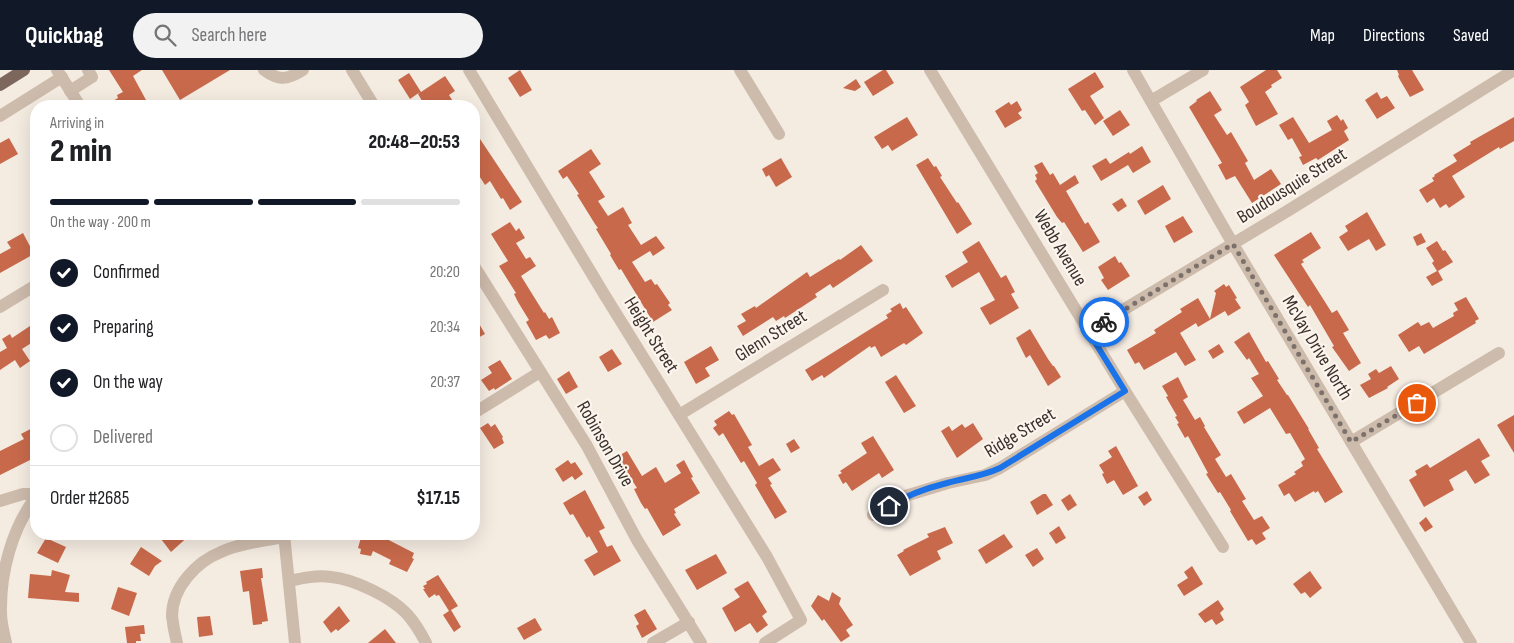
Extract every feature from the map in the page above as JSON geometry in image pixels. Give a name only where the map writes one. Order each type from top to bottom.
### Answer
[{"type":"main road","points":[[0,85],[24,70]]},
{"type":"street","points":[[70,91],[92,77],[88,70]]},
{"type":"street","points":[[264,70],[281,78],[290,78],[303,70]]},
{"type":"street","points":[[352,70],[370,100]]},
{"type":"street","name":"Height Street","points":[[469,70],[604,294],[767,557],[801,620],[765,643]]},
{"type":"street","points":[[740,70],[779,134]]},
{"type":"street","name":"Webb Avenue","points":[[930,70],[1088,331],[1223,548]]},
{"type":"street","name":"McVay Drive North","points":[[1133,70],[1233,244],[1471,643]]},
{"type":"street","points":[[1151,101],[1203,70]]},
{"type":"street","name":"Boudousquie Street","points":[[1088,331],[1233,244],[1514,70]]},
{"type":"street","points":[[0,116],[59,74],[76,100]]},
{"type":"street","name":"Robinson Drive","points":[[480,276],[587,446],[637,540],[701,643]]},
{"type":"street","points":[[0,307],[30,289]]},
{"type":"street","name":"Glenn Street","points":[[679,415],[883,290]]},
{"type":"street","points":[[1351,442],[1498,353]]},
{"type":"street","points":[[480,409],[540,372]]},
{"type":"street","name":"Ridge Street","points":[[873,515],[905,496],[948,482],[985,475],[1000,468],[1125,391]]},
{"type":"street","points":[[0,501],[23,494],[30,495]]},
{"type":"street","points":[[6,643],[1,601],[8,554],[19,526],[30,506]]},
{"type":"street","points":[[177,643],[172,616],[175,600],[181,586],[192,572],[219,552],[263,540]]},
{"type":"street","points":[[285,540],[295,643]]},
{"type":"street","points":[[289,581],[311,576],[331,577],[352,582],[385,597],[406,613],[422,634],[426,643]]},
{"type":"street","points":[[653,643],[689,622]]},
{"type":"building","points":[[109,70],[142,70],[133,76],[146,100],[114,100],[118,98],[117,95],[123,92]]},
{"type":"building","points":[[162,70],[230,70],[180,100]]},
{"type":"building","points":[[520,70],[532,90],[520,97],[508,78]]},
{"type":"building","points":[[886,70],[894,83],[873,96],[864,82]]},
{"type":"building","points":[[1266,70],[1277,70],[1282,78],[1271,85],[1272,87],[1265,92],[1278,114],[1256,126],[1245,105],[1249,102],[1240,87]]},
{"type":"building","points":[[1397,70],[1412,70],[1424,90],[1410,97],[1398,76]]},
{"type":"building","points":[[1095,72],[1104,87],[1090,96],[1104,118],[1095,125],[1085,110],[1082,111],[1068,89]]},
{"type":"building","points":[[409,73],[421,92],[445,76],[455,91],[449,95],[452,100],[422,100],[418,94],[420,92],[410,99],[398,80]]},
{"type":"building","points":[[856,79],[861,87],[855,91],[843,88]]},
{"type":"building","points":[[1210,91],[1222,110],[1214,115],[1227,135],[1231,132],[1248,161],[1245,163],[1254,180],[1271,169],[1281,184],[1252,203],[1235,176],[1226,180],[1218,165],[1222,163],[1189,107]]},
{"type":"building","points":[[1377,92],[1381,99],[1387,96],[1395,108],[1377,119],[1365,100]]},
{"type":"building","points":[[1017,101],[1022,110],[1018,113],[1022,118],[1005,128],[995,111],[1009,102],[1011,105]]},
{"type":"building","points":[[1120,110],[1130,125],[1113,136],[1103,121]]},
{"type":"building","points":[[1337,115],[1341,121],[1343,119],[1348,128],[1344,131],[1349,140],[1318,160],[1316,158],[1303,165],[1299,157],[1302,156],[1292,138],[1288,140],[1279,125],[1293,117],[1309,143],[1332,130],[1327,121]]},
{"type":"building","points":[[907,117],[918,135],[892,151],[888,145],[882,149],[874,137]]},
{"type":"building","points":[[1514,117],[1514,141],[1500,149],[1499,147],[1452,176],[1465,197],[1449,208],[1446,204],[1440,208],[1434,198],[1427,203],[1419,190],[1434,181],[1432,178],[1434,175],[1457,161],[1453,155],[1471,144],[1470,142]]},
{"type":"building","points":[[9,138],[18,154],[0,164],[0,143]]},
{"type":"building","points":[[480,139],[522,202],[510,210],[490,181],[485,185],[480,177]]},
{"type":"building","points":[[1142,146],[1151,162],[1133,173],[1128,165],[1101,181],[1092,166],[1106,158],[1110,164]]},
{"type":"building","points":[[591,149],[601,164],[589,172],[605,197],[598,201],[608,216],[623,207],[632,223],[628,225],[641,245],[656,236],[665,248],[653,256],[650,251],[632,262],[645,282],[651,279],[655,285],[657,284],[670,303],[668,305],[672,310],[653,322],[621,269],[619,270],[610,255],[596,229],[598,228],[577,195],[579,194],[567,176],[563,179],[558,171]]},
{"type":"building","points":[[781,158],[792,177],[776,187],[769,175],[766,177],[762,169]]},
{"type":"building","points":[[928,158],[934,167],[936,166],[942,176],[940,177],[972,224],[957,234],[916,165]]},
{"type":"building","points":[[1042,162],[1050,175],[1053,173],[1060,185],[1075,175],[1079,183],[1066,191],[1085,224],[1088,222],[1100,242],[1083,252],[1064,222],[1062,223],[1057,217],[1035,181],[1037,179],[1035,175],[1038,173],[1034,166]]},
{"type":"building","points":[[1163,185],[1171,199],[1145,215],[1137,201]]},
{"type":"building","points":[[1122,198],[1127,206],[1118,212],[1112,204]]},
{"type":"building","points":[[1367,212],[1386,245],[1376,251],[1369,239],[1348,251],[1339,237],[1348,231],[1345,226]]},
{"type":"building","points":[[1183,216],[1193,232],[1174,243],[1165,226]]},
{"type":"building","points":[[510,222],[516,231],[519,228],[525,238],[516,243],[526,259],[530,257],[536,266],[521,276],[544,313],[549,319],[552,317],[560,333],[549,339],[546,335],[536,340],[526,322],[529,320],[514,294],[516,293],[499,266],[508,261],[491,234]]},
{"type":"building","points":[[1311,232],[1321,248],[1302,260],[1304,262],[1301,264],[1332,313],[1337,310],[1349,330],[1343,333],[1361,363],[1349,371],[1332,347],[1334,346],[1310,305],[1308,307],[1274,255]]},
{"type":"building","points":[[23,233],[30,246],[30,256],[0,273],[0,254],[11,248],[7,242]]},
{"type":"building","points":[[1421,233],[1426,242],[1417,246],[1413,237]]},
{"type":"building","points":[[979,241],[1001,278],[1006,275],[1015,292],[1011,294],[1019,308],[990,325],[980,308],[995,300],[979,272],[952,288],[945,276],[968,262],[962,252]]},
{"type":"building","points":[[1437,241],[1453,262],[1438,271],[1443,280],[1432,286],[1426,277],[1437,271],[1432,263],[1434,261],[1426,248]]},
{"type":"building","points":[[861,245],[873,261],[833,288],[830,284],[815,294],[817,297],[785,318],[784,316],[776,321],[773,317],[743,336],[737,326],[746,321],[741,314],[755,306],[756,308],[807,272],[810,277],[840,260]]},
{"type":"building","points":[[1115,256],[1130,276],[1108,290],[1101,280],[1104,278],[1098,267]]},
{"type":"building","points":[[1224,284],[1226,287],[1229,285],[1241,308],[1228,316],[1225,311],[1198,327],[1196,323],[1180,333],[1196,360],[1185,366],[1176,352],[1144,370],[1139,362],[1135,364],[1127,350],[1156,333],[1154,330],[1182,312],[1180,309],[1198,298],[1210,319],[1216,293],[1214,291]]},
{"type":"building","points":[[1466,297],[1479,319],[1475,321],[1476,323],[1424,354],[1419,346],[1409,352],[1398,335],[1418,322],[1421,326],[1429,322],[1433,328],[1454,316],[1453,313],[1458,310],[1454,303]]},
{"type":"building","points":[[900,303],[903,309],[906,307],[923,333],[906,345],[904,343],[881,357],[875,346],[871,348],[870,346],[824,378],[822,375],[812,381],[805,370],[888,318],[886,315],[892,311],[890,309]]},
{"type":"building","points":[[480,325],[485,334],[480,337]]},
{"type":"building","points":[[30,326],[30,344],[22,349],[30,361],[20,368],[15,360],[0,370],[0,352],[7,348],[2,339],[10,334],[12,338]]},
{"type":"building","points":[[1030,329],[1061,377],[1048,386],[1030,355],[1026,358],[1016,338]]},
{"type":"building","points":[[1249,332],[1309,429],[1319,448],[1317,449],[1343,492],[1325,503],[1318,491],[1315,493],[1314,491],[1295,502],[1289,493],[1284,496],[1278,485],[1296,474],[1294,472],[1303,466],[1301,462],[1305,459],[1290,433],[1286,434],[1270,408],[1244,424],[1237,412],[1263,396],[1251,378],[1259,374],[1249,358],[1247,360],[1234,342]]},
{"type":"building","points":[[1219,344],[1224,352],[1213,359],[1208,351]]},
{"type":"building","points":[[711,346],[719,360],[705,368],[710,376],[696,384],[684,362]]},
{"type":"building","points":[[612,349],[622,364],[608,372],[599,357]]},
{"type":"building","points":[[500,360],[512,379],[495,390],[494,388],[489,391],[481,380],[492,373],[488,367]]},
{"type":"building","points":[[1391,366],[1399,379],[1388,388],[1369,398],[1360,385],[1371,379],[1368,374],[1376,369],[1379,373]]},
{"type":"building","points":[[569,371],[578,387],[566,394],[557,379]]},
{"type":"building","points":[[896,375],[916,406],[904,413],[885,382]]},
{"type":"building","points":[[1178,377],[1188,397],[1183,400],[1195,420],[1200,417],[1221,455],[1215,459],[1226,477],[1231,474],[1246,499],[1242,501],[1254,520],[1262,516],[1270,528],[1262,533],[1266,539],[1256,545],[1252,539],[1248,541],[1220,492],[1218,493],[1206,474],[1208,473],[1188,436],[1185,438],[1177,424],[1179,423],[1175,417],[1177,416],[1162,386]]},
{"type":"building","points":[[729,411],[732,415],[734,414],[752,445],[748,447],[759,466],[773,458],[781,470],[768,478],[772,484],[770,485],[787,512],[775,519],[755,485],[757,483],[744,461],[741,463],[723,433],[719,436],[713,428],[717,425],[714,421]]},
{"type":"building","points":[[1514,415],[1514,453],[1497,425]]},
{"type":"building","points":[[488,423],[491,427],[495,424],[503,437],[504,443],[494,449],[480,428]]},
{"type":"building","points":[[973,423],[983,439],[957,458],[941,431],[949,426],[952,431],[962,424],[965,428]]},
{"type":"building","points":[[30,429],[30,460],[0,475],[0,451],[24,439],[21,434]]},
{"type":"building","points":[[873,436],[894,470],[882,478],[879,473],[852,491],[846,482],[843,484],[838,475],[842,473],[840,471],[867,453],[861,443]]},
{"type":"building","points":[[1479,438],[1490,456],[1481,461],[1490,475],[1475,484],[1466,470],[1449,480],[1454,490],[1424,507],[1409,480],[1417,475],[1415,471],[1427,464],[1430,468]]},
{"type":"building","points":[[794,439],[800,448],[791,453],[786,444]]},
{"type":"building","points":[[1116,446],[1138,486],[1123,495],[1114,480],[1107,484],[1102,474],[1104,473],[1099,465],[1112,457],[1108,451]]},
{"type":"building","points":[[627,451],[642,476],[656,467],[665,483],[681,473],[676,465],[684,460],[693,477],[691,478],[700,493],[674,509],[676,513],[674,514],[681,525],[663,536],[647,508],[645,509],[641,503],[634,489],[637,488],[626,471],[623,472],[615,458]]},
{"type":"building","points":[[568,460],[571,464],[575,462],[583,474],[575,480],[572,476],[563,482],[555,469]]},
{"type":"building","points":[[585,490],[605,528],[599,531],[607,547],[612,545],[621,561],[594,576],[584,560],[598,552],[589,536],[587,538],[573,514],[570,515],[563,503]]},
{"type":"building","points":[[1147,491],[1152,500],[1144,506],[1138,497]]},
{"type":"building","points":[[1046,494],[1053,505],[1037,515],[1030,502]]},
{"type":"building","points":[[1070,494],[1077,505],[1068,511],[1061,500]]},
{"type":"building","points":[[1426,517],[1433,527],[1425,532],[1419,523]]},
{"type":"building","points":[[1059,526],[1066,538],[1056,544],[1049,533]]},
{"type":"building","points":[[945,527],[953,543],[937,551],[941,559],[910,576],[897,555],[929,537],[927,534]]},
{"type":"building","points":[[1004,534],[1013,547],[986,564],[978,550]]},
{"type":"building","points":[[45,540],[50,540],[66,547],[58,563],[37,553]]},
{"type":"building","points":[[162,540],[184,540],[171,552]]},
{"type":"building","points":[[360,540],[389,540],[414,553],[412,558],[414,559],[407,572],[389,564],[391,560],[373,551],[371,556],[360,554],[361,549],[358,548]]},
{"type":"building","points":[[141,547],[162,561],[155,566],[149,576],[130,564]]},
{"type":"building","points":[[1037,548],[1044,559],[1033,567],[1025,555]]},
{"type":"building","points":[[716,554],[727,573],[697,590],[685,570]]},
{"type":"building","points":[[1192,566],[1203,584],[1184,596],[1177,585],[1188,578],[1184,572]]},
{"type":"building","points":[[262,568],[263,578],[261,578],[268,621],[253,625],[249,591],[243,592],[240,571]]},
{"type":"building","points":[[52,570],[70,575],[65,592],[79,593],[79,602],[28,598],[30,574],[51,576]]},
{"type":"building","points":[[1310,571],[1322,588],[1310,598],[1305,592],[1301,594],[1293,584]]},
{"type":"building","points":[[438,575],[458,606],[451,610],[461,627],[454,632],[443,615],[449,611],[439,595],[436,596],[435,594],[429,598],[423,589],[425,589],[423,586],[427,584],[426,582]]},
{"type":"building","points":[[748,581],[767,612],[762,616],[768,625],[757,633],[750,623],[735,632],[722,608],[740,597],[734,589]]},
{"type":"building","points":[[118,587],[137,593],[129,616],[111,609]]},
{"type":"building","points":[[832,592],[841,598],[839,604],[853,625],[846,630],[850,636],[841,642],[824,619],[822,621],[811,606],[818,595],[829,601]]},
{"type":"building","points":[[1218,600],[1224,609],[1220,613],[1224,620],[1216,625],[1212,619],[1205,623],[1198,614]]},
{"type":"building","points":[[339,606],[350,621],[338,631],[336,629],[331,633],[323,622]]},
{"type":"building","points":[[645,609],[657,629],[642,638],[636,626],[639,624],[634,615]]},
{"type":"building","points":[[210,616],[213,635],[199,637],[197,617]]},
{"type":"building","points":[[535,618],[542,630],[524,640],[517,628]]},
{"type":"building","points":[[144,625],[145,634],[140,634],[141,641],[127,643],[125,627]]},
{"type":"building","points":[[385,629],[396,643],[368,643]]},
{"type":"way so far","points":[[1104,322],[1233,244],[1351,442],[1417,403]]},
{"type":"route","points":[[889,506],[905,496],[948,482],[985,475],[1000,468],[1125,391],[1088,331],[1104,322]]}]
